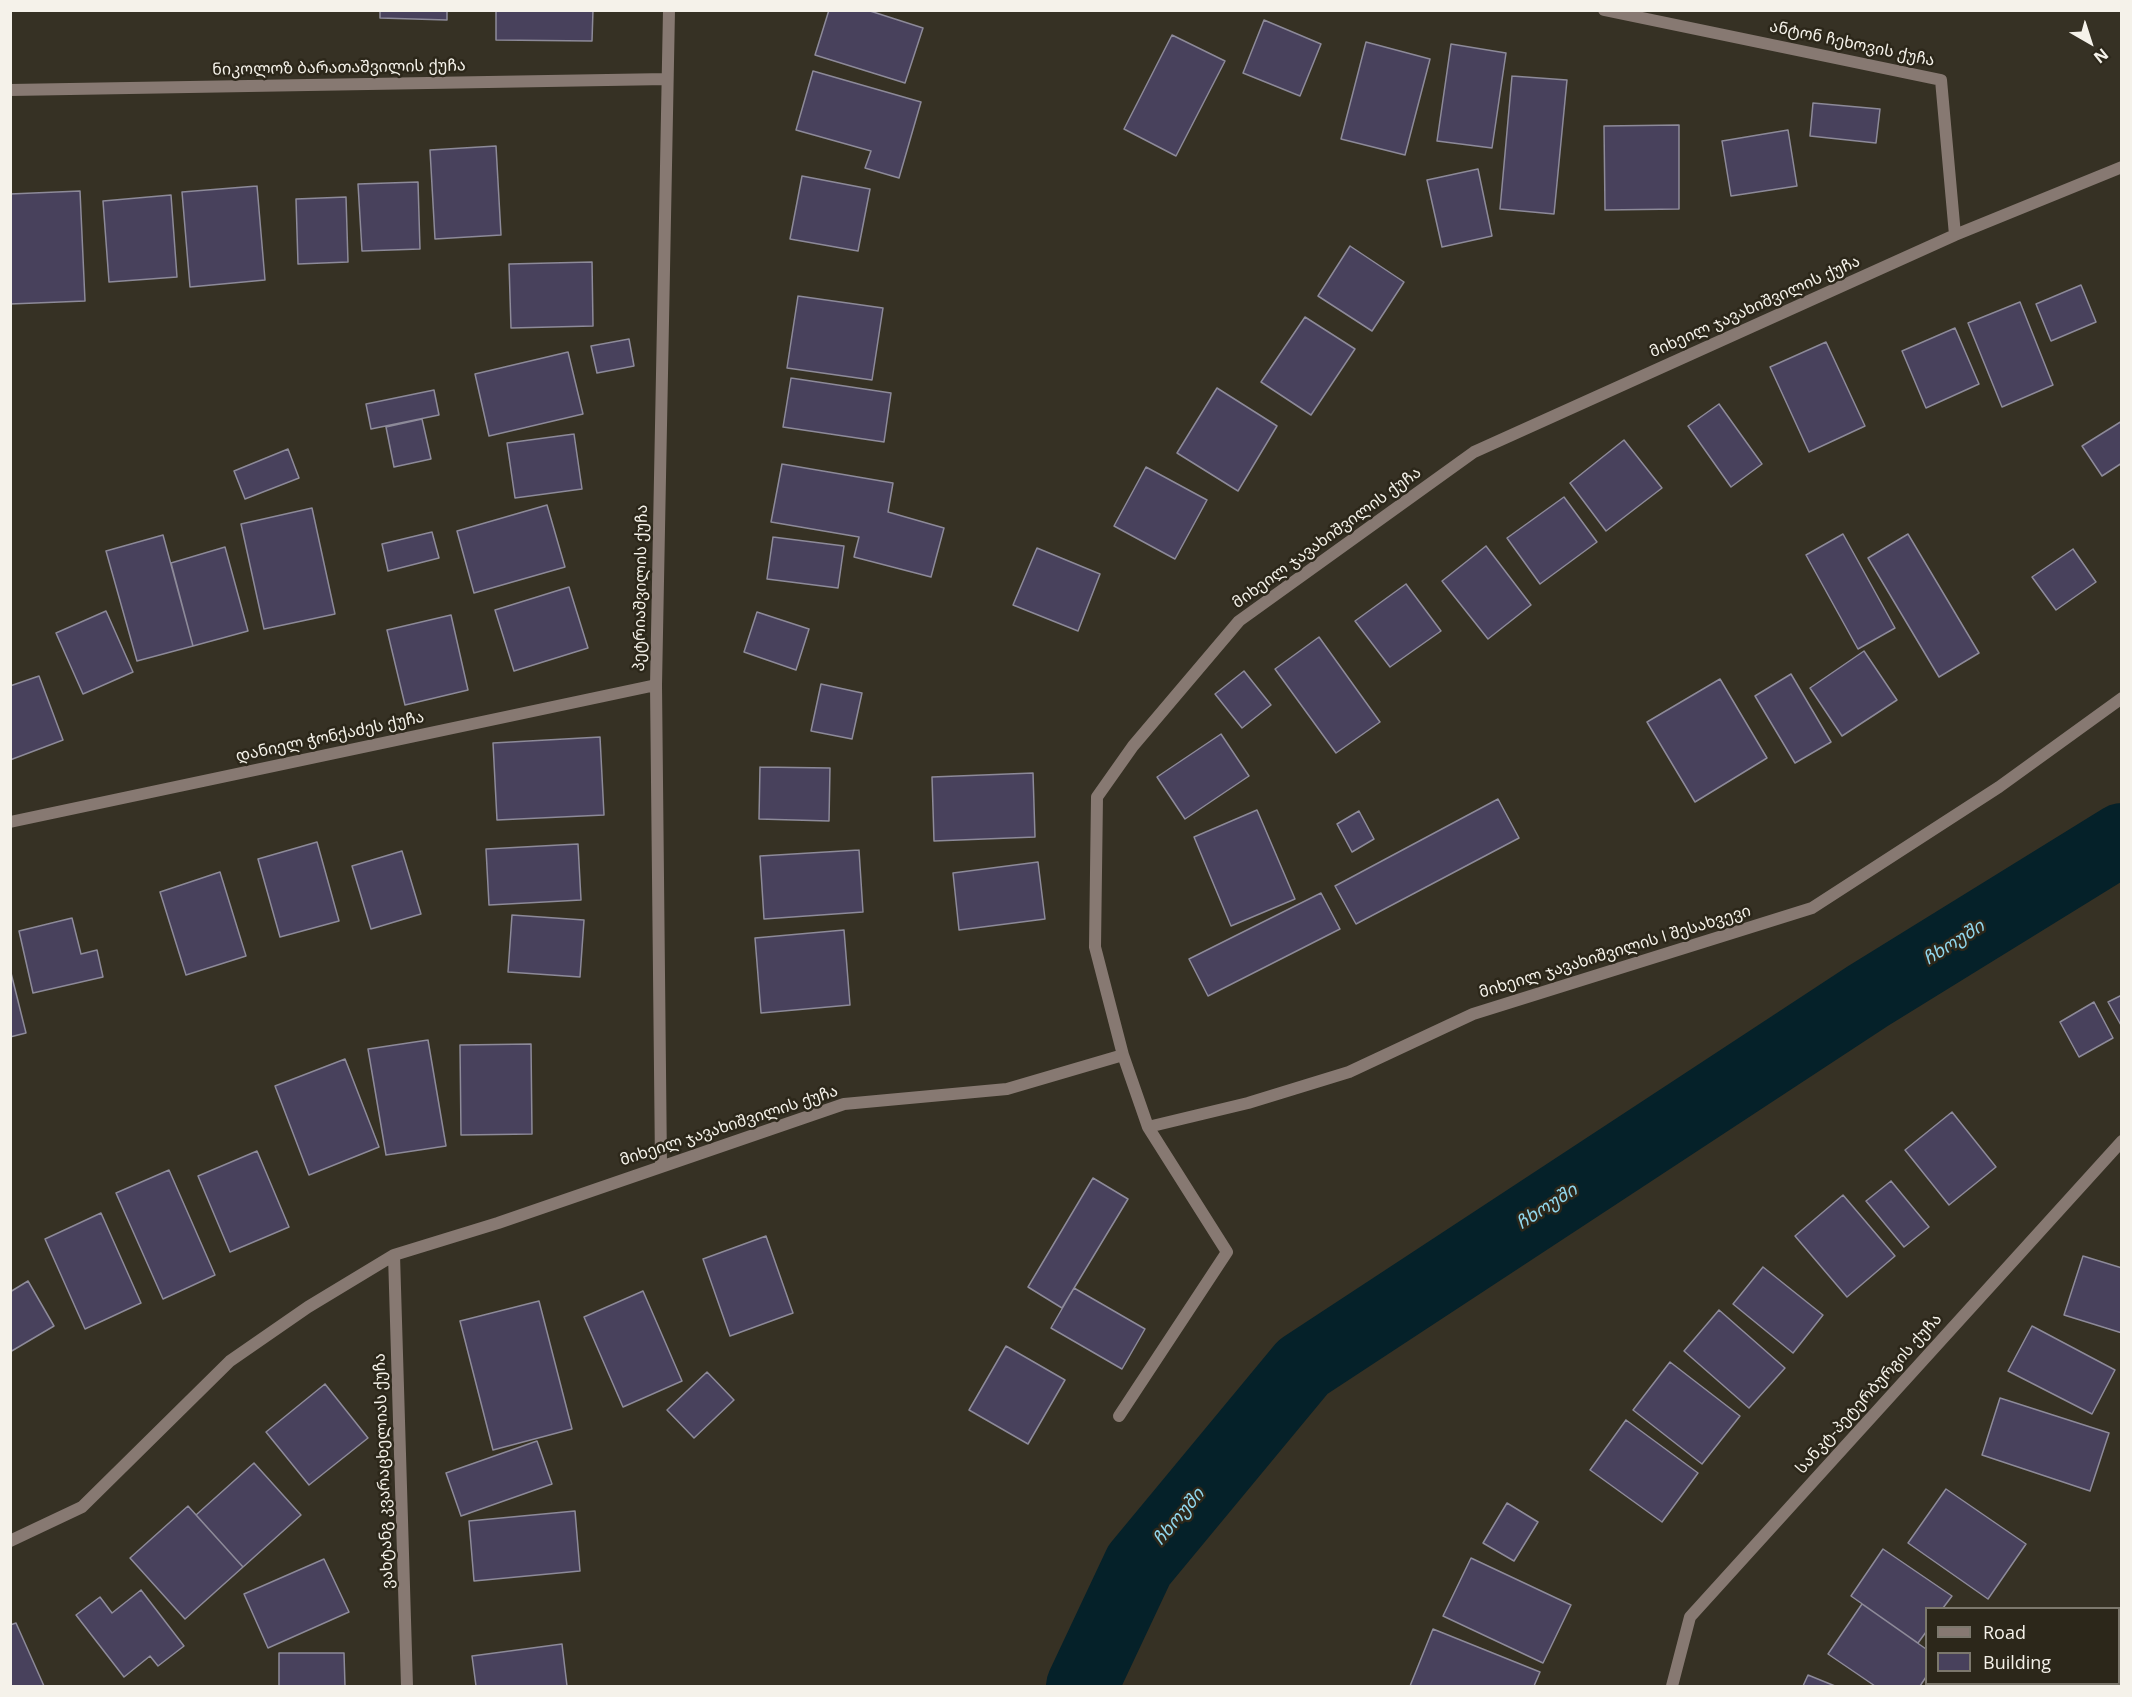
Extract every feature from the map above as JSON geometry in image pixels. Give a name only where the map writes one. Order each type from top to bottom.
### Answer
[{"type":"street","name":"პეტრიაშვილის ქუჩა","points":[[661,1166],[656,685],[669,10]]},
{"type":"street","name":"ანტონ ჩეხოვის ქუჩა","points":[[1604,10],[1941,80],[1955,235]]},
{"type":"street","name":"ნიკოლოზ ბარათაშვილის ქუჩა","points":[[10,90],[667,79]]},
{"type":"street","name":"მიხეილ ჯავახიშვილის ქუჩა","points":[[10,1541],[82,1507],[230,1361],[308,1307],[394,1255],[498,1223],[844,1104],[1007,1089],[1123,1055],[1095,946],[1097,797],[1133,746],[1239,621],[1474,452],[1955,235],[2121,167]]},
{"type":"street","name":"დანიელ ჭონქაძეს ქუჩა","points":[[10,822],[656,685]]},
{"type":"street","name":"მიხეილ ჯავახიშვილის I შესახვევი","points":[[1148,1127],[1248,1103],[1349,1072],[1473,1014],[1812,908],[2000,787],[2121,698]]},
{"type":"street","points":[[1119,1416],[1227,1252],[1148,1127],[1123,1055]]},
{"type":"street","name":"სანკტ-პეტერბურგის ქუჩა","points":[[1672,1686],[1690,1617],[2121,1141]]},
{"type":"street","name":"ვახტანგ კვარაცხელიას ქუჩა","points":[[394,1255],[407,1686]]},
{"type":"building","points":[[380,10],[447,10],[447,20],[380,18]]},
{"type":"building","points":[[496,10],[593,10],[592,41],[496,40]]},
{"type":"building","points":[[829,10],[867,10],[923,28],[905,83],[815,55]]},
{"type":"building","points":[[1264,20],[1321,44],[1300,96],[1243,73]]},
{"type":"building","points":[[1172,35],[1225,61],[1176,156],[1124,129]]},
{"type":"building","points":[[1366,42],[1430,59],[1405,155],[1341,139]]},
{"type":"building","points":[[1451,44],[1506,53],[1492,148],[1437,141]]},
{"type":"building","points":[[813,71],[921,102],[899,178],[865,168],[871,151],[796,130]]},
{"type":"building","points":[[1512,76],[1567,80],[1554,214],[1500,209]]},
{"type":"building","points":[[1813,103],[1880,109],[1876,143],[1810,136]]},
{"type":"building","points":[[1679,125],[1679,209],[1605,210],[1604,126]]},
{"type":"building","points":[[1788,130],[1797,186],[1731,196],[1722,141]]},
{"type":"building","points":[[496,146],[501,235],[435,239],[430,150]]},
{"type":"building","points":[[1478,169],[1492,236],[1442,247],[1427,180]]},
{"type":"building","points":[[802,176],[870,189],[858,251],[790,239]]},
{"type":"building","points":[[418,182],[420,249],[362,251],[358,184]]},
{"type":"building","points":[[257,186],[265,280],[190,287],[182,192]]},
{"type":"building","points":[[80,191],[85,301],[10,304],[10,194]]},
{"type":"building","points":[[171,195],[177,277],[109,282],[103,201]]},
{"type":"building","points":[[346,197],[348,262],[298,264],[296,199]]},
{"type":"building","points":[[1350,246],[1404,282],[1372,331],[1318,296]]},
{"type":"building","points":[[592,262],[593,326],[511,328],[509,264]]},
{"type":"building","points":[[2081,285],[2096,322],[2051,341],[2036,304]]},
{"type":"building","points":[[798,296],[883,308],[872,380],[787,368]]},
{"type":"building","points":[[2020,302],[2053,385],[2002,407],[1968,323]]},
{"type":"building","points":[[1305,317],[1355,349],[1311,415],[1261,382]]},
{"type":"building","points":[[1955,328],[1979,384],[1926,408],[1902,351]]},
{"type":"building","points":[[629,339],[634,366],[597,373],[591,346]]},
{"type":"building","points":[[1826,342],[1865,426],[1809,452],[1770,367]]},
{"type":"building","points":[[568,352],[583,414],[489,436],[475,374]]},
{"type":"building","points":[[791,378],[891,393],[884,442],[783,427]]},
{"type":"building","points":[[1217,388],[1277,426],[1238,491],[1177,453]]},
{"type":"building","points":[[434,390],[439,415],[371,429],[366,404]]},
{"type":"building","points":[[1719,404],[1762,464],[1731,487],[1688,426]]},
{"type":"building","points":[[422,419],[431,459],[394,467],[386,427]]},
{"type":"building","points":[[2122,421],[2122,463],[2102,476],[2082,446]]},
{"type":"building","points":[[574,434],[582,489],[515,498],[507,443]]},
{"type":"building","points":[[1624,440],[1662,488],[1606,531],[1570,483]]},
{"type":"building","points":[[288,449],[299,478],[245,499],[234,471]]},
{"type":"building","points":[[782,464],[893,483],[888,512],[944,528],[931,577],[854,557],[859,537],[771,522]]},
{"type":"building","points":[[1146,467],[1207,500],[1175,559],[1114,526]]},
{"type":"building","points":[[1564,497],[1597,542],[1540,584],[1507,538]]},
{"type":"building","points":[[547,505],[565,567],[474,593],[457,531]]},
{"type":"building","points":[[312,508],[335,614],[264,629],[241,524]]},
{"type":"building","points":[[432,532],[439,558],[388,571],[382,544]]},
{"type":"building","points":[[1843,534],[1895,628],[1858,649],[1806,555]]},
{"type":"building","points":[[1908,534],[1979,653],[1939,677],[1868,558]]},
{"type":"building","points":[[163,535],[193,646],[137,661],[106,551]]},
{"type":"building","points":[[773,537],[844,546],[838,588],[767,579]]},
{"type":"building","points":[[1486,546],[1531,605],[1488,639],[1442,581]]},
{"type":"building","points":[[225,547],[248,631],[193,646],[171,563]]},
{"type":"building","points":[[1037,548],[1100,574],[1078,631],[1013,605]]},
{"type":"building","points":[[2073,549],[2096,582],[2056,610],[2032,577]]},
{"type":"building","points":[[1406,584],[1441,631],[1390,667],[1355,621]]},
{"type":"building","points":[[569,587],[588,648],[514,671],[495,610]]},
{"type":"building","points":[[106,611],[133,672],[83,694],[56,633]]},
{"type":"building","points":[[757,612],[809,629],[796,670],[744,652]]},
{"type":"building","points":[[451,615],[468,690],[405,705],[387,630]]},
{"type":"building","points":[[1319,637],[1380,722],[1336,753],[1275,669]]},
{"type":"building","points":[[1864,651],[1897,700],[1842,736],[1810,688]]},
{"type":"building","points":[[1244,671],[1271,705],[1242,728],[1215,694]]},
{"type":"building","points":[[1791,674],[1831,742],[1795,763],[1755,696]]},
{"type":"building","points":[[39,676],[63,740],[10,760],[10,686]]},
{"type":"building","points":[[1720,679],[1767,758],[1695,802],[1647,722]]},
{"type":"building","points":[[821,684],[862,693],[852,739],[811,731]]},
{"type":"building","points":[[1221,734],[1249,776],[1185,819],[1157,777]]},
{"type":"building","points":[[600,737],[604,815],[497,820],[493,743]]},
{"type":"building","points":[[760,767],[830,768],[829,821],[759,819]]},
{"type":"building","points":[[1033,773],[1035,837],[934,841],[932,777]]},
{"type":"building","points":[[1498,799],[1519,838],[1356,924],[1335,886]]},
{"type":"building","points":[[1257,810],[1295,899],[1231,926],[1194,837]]},
{"type":"building","points":[[1359,811],[1374,839],[1352,852],[1337,824]]},
{"type":"building","points":[[317,842],[339,921],[280,937],[258,859]]},
{"type":"building","points":[[578,844],[581,900],[489,905],[486,849]]},
{"type":"building","points":[[859,850],[863,912],[764,919],[760,856]]},
{"type":"building","points":[[402,851],[421,914],[371,929],[352,866]]},
{"type":"building","points":[[1038,862],[1045,919],[959,930],[953,873]]},
{"type":"building","points":[[220,872],[246,956],[186,975],[160,892]]},
{"type":"building","points":[[1321,893],[1340,929],[1208,996],[1189,959]]},
{"type":"building","points":[[512,915],[584,920],[580,977],[508,972]]},
{"type":"building","points":[[72,918],[81,954],[97,950],[103,977],[33,993],[19,931]]},
{"type":"building","points":[[844,930],[850,1005],[761,1013],[755,938]]},
{"type":"building","points":[[10,969],[26,1033],[10,1037]]},
{"type":"building","points":[[2122,995],[2122,1027],[2108,1002]]},
{"type":"building","points":[[2094,1002],[2113,1038],[2079,1057],[2060,1022]]},
{"type":"building","points":[[428,1040],[446,1146],[386,1155],[368,1049]]},
{"type":"building","points":[[531,1044],[532,1134],[461,1135],[460,1045]]},
{"type":"building","points":[[345,1059],[379,1147],[309,1175],[275,1086]]},
{"type":"building","points":[[1952,1112],[1996,1167],[1949,1205],[1905,1150]]},
{"type":"building","points":[[257,1151],[289,1227],[230,1252],[198,1176]]},
{"type":"building","points":[[169,1170],[215,1275],[163,1299],[116,1193]]},
{"type":"building","points":[[1093,1178],[1128,1199],[1062,1308],[1028,1287]]},
{"type":"building","points":[[1891,1181],[1929,1227],[1904,1247],[1866,1201]]},
{"type":"building","points":[[1843,1195],[1895,1256],[1847,1297],[1795,1236]]},
{"type":"building","points":[[101,1213],[141,1303],[85,1329],[45,1239]]},
{"type":"building","points":[[766,1236],[793,1313],[730,1336],[703,1259]]},
{"type":"building","points":[[2083,1256],[2122,1268],[2122,1333],[2064,1315]]},
{"type":"building","points":[[1763,1267],[1823,1315],[1793,1353],[1733,1304]]},
{"type":"building","points":[[28,1281],[54,1326],[10,1352],[10,1292]]},
{"type":"building","points":[[1074,1288],[1145,1329],[1122,1369],[1051,1328]]},
{"type":"building","points":[[643,1291],[682,1381],[623,1407],[584,1317]]},
{"type":"building","points":[[539,1301],[572,1429],[493,1450],[460,1321]]},
{"type":"building","points":[[1719,1310],[1785,1368],[1749,1408],[1684,1351]]},
{"type":"building","points":[[2032,1326],[2115,1370],[2092,1414],[2008,1371]]},
{"type":"building","points":[[1006,1346],[1065,1380],[1028,1444],[969,1410]]},
{"type":"building","points":[[1670,1362],[1740,1416],[1702,1464],[1633,1410]]},
{"type":"building","points":[[707,1372],[734,1400],[694,1438],[667,1410]]},
{"type":"building","points":[[325,1384],[368,1438],[309,1485],[266,1432]]},
{"type":"building","points":[[2000,1398],[2109,1433],[2090,1491],[1982,1455]]},
{"type":"building","points":[[1626,1420],[1698,1473],[1662,1522],[1590,1470]]},
{"type":"building","points":[[537,1441],[552,1484],[461,1516],[446,1473]]},
{"type":"building","points":[[254,1463],[301,1515],[243,1567],[196,1515]]},
{"type":"building","points":[[1946,1489],[2026,1544],[1988,1599],[1908,1543]]},
{"type":"building","points":[[1507,1503],[1538,1522],[1514,1561],[1483,1543]]},
{"type":"building","points":[[188,1506],[243,1567],[185,1619],[130,1558]]},
{"type":"building","points":[[575,1511],[580,1571],[474,1581],[469,1521]]},
{"type":"building","points":[[1883,1549],[1952,1596],[1944,1607],[1925,1607],[1925,1633],[1918,1643],[1851,1596]]},
{"type":"building","points":[[1471,1558],[1571,1605],[1543,1663],[1443,1616]]},
{"type":"building","points":[[324,1559],[349,1612],[268,1648],[244,1594]]},
{"type":"building","points":[[141,1590],[184,1646],[158,1666],[150,1656],[124,1677],[76,1615],[100,1597],[112,1613]]},
{"type":"building","points":[[1862,1604],[1925,1648],[1925,1678],[1920,1686],[1875,1686],[1828,1654]]},
{"type":"building","points":[[16,1623],[44,1686],[10,1686],[10,1625]]},
{"type":"building","points":[[1433,1629],[1540,1672],[1534,1686],[1410,1686]]},
{"type":"building","points":[[562,1644],[567,1686],[476,1686],[472,1656]]},
{"type":"building","points":[[279,1653],[344,1653],[345,1686],[279,1686]]},
{"type":"building","points":[[1808,1675],[1835,1686],[1803,1686]]},
{"type":"waterway","name":"ჩხოუში","points":[[1082,1686],[1139,1565],[1303,1367],[1868,996],[2122,839]]}]
